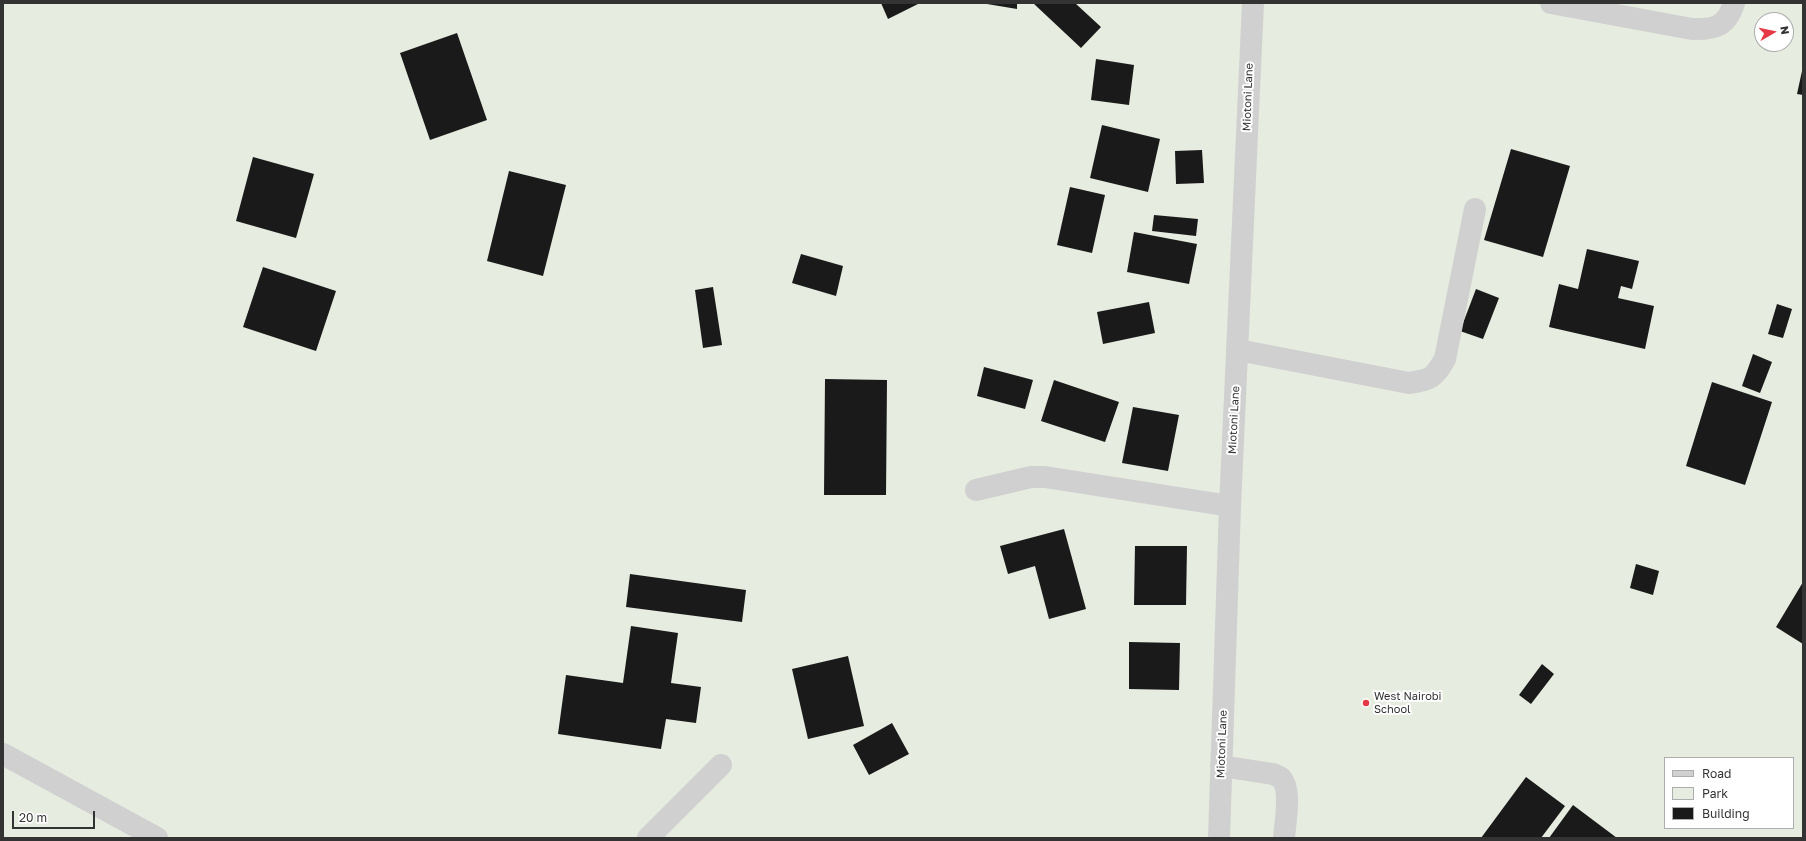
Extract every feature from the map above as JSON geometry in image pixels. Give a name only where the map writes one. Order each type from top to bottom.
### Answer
[{"type":"street","name":"Miotoni Lane","points":[[1219,838],[1230,506],[1252,3]]},
{"type":"street","points":[[1551,3],[1692,29],[1706,30],[1724,22],[1730,15],[1734,3]]},
{"type":"street","points":[[1238,350],[1409,383],[1426,380],[1435,375],[1445,359],[1475,209]]},
{"type":"street","points":[[976,490],[1031,477],[1045,477],[1230,506]]},
{"type":"street","points":[[3,754],[157,838]]},
{"type":"street","points":[[648,838],[721,765]]},
{"type":"street","points":[[1221,766],[1273,774],[1281,777],[1285,785],[1287,796],[1284,838]]},
{"type":"green space","points":[[3,3],[1803,3],[1803,838],[3,838]]},
{"type":"building","points":[[881,3],[920,3],[888,19]]},
{"type":"building","points":[[981,3],[1017,3],[1017,9]]},
{"type":"building","points":[[1033,3],[1075,3],[1101,27],[1081,48]]},
{"type":"building","points":[[457,33],[487,120],[430,140],[400,53]]},
{"type":"building","points":[[1096,59],[1134,65],[1129,105],[1091,100]]},
{"type":"building","points":[[1803,71],[1803,95],[1797,94]]},
{"type":"building","points":[[1102,125],[1160,139],[1148,192],[1090,178]]},
{"type":"building","points":[[1511,149],[1570,166],[1543,257],[1484,240]]},
{"type":"building","points":[[1202,150],[1204,183],[1176,184],[1175,151]]},
{"type":"building","points":[[253,157],[314,174],[296,238],[236,221]]},
{"type":"building","points":[[509,171],[566,185],[543,276],[487,261]]},
{"type":"building","points":[[1070,187],[1105,195],[1092,253],[1057,245]]},
{"type":"building","points":[[1154,215],[1198,219],[1196,236],[1152,231]]},
{"type":"building","points":[[1134,232],[1197,244],[1189,284],[1127,272]]},
{"type":"building","points":[[1587,249],[1639,261],[1632,289],[1621,286],[1618,298],[1654,306],[1645,349],[1549,327],[1559,284],[1578,289]]},
{"type":"building","points":[[801,254],[843,266],[836,296],[792,283]]},
{"type":"building","points":[[263,267],[336,291],[316,351],[243,327]]},
{"type":"building","points":[[713,287],[722,345],[703,348],[695,290]]},
{"type":"building","points":[[1476,289],[1499,298],[1483,339],[1460,331]]},
{"type":"building","points":[[1149,302],[1155,333],[1103,344],[1097,312]]},
{"type":"building","points":[[1777,304],[1792,309],[1783,338],[1768,334]]},
{"type":"building","points":[[1753,354],[1772,362],[1760,393],[1742,386]]},
{"type":"building","points":[[984,367],[1033,380],[1025,409],[977,396]]},
{"type":"building","points":[[825,379],[887,380],[886,495],[824,495]]},
{"type":"building","points":[[1054,380],[1119,402],[1105,442],[1041,421]]},
{"type":"building","points":[[1712,382],[1772,402],[1745,485],[1686,466]]},
{"type":"building","points":[[1133,407],[1179,415],[1168,471],[1122,463]]},
{"type":"building","points":[[1064,529],[1086,609],[1049,619],[1035,566],[1008,574],[1000,546]]},
{"type":"building","points":[[1135,546],[1187,546],[1186,605],[1134,605]]},
{"type":"building","points":[[1636,564],[1659,571],[1653,595],[1630,588]]},
{"type":"building","points":[[630,574],[746,590],[742,622],[626,607]]},
{"type":"building","points":[[1803,582],[1803,644],[1776,627]]},
{"type":"building","points":[[631,626],[678,633],[671,683],[701,687],[696,723],[666,719],[661,749],[558,734],[566,675],[623,683]]},
{"type":"building","points":[[1129,642],[1180,643],[1179,690],[1129,689]]},
{"type":"building","points":[[848,656],[864,726],[808,739],[792,669]]},
{"type":"building","points":[[1542,664],[1554,674],[1531,704],[1519,695]]},
{"type":"building","points":[[892,723],[909,754],[869,775],[853,745]]},
{"type":"building","points":[[1526,777],[1565,806],[1541,838],[1481,838]]},
{"type":"building","points":[[1573,805],[1617,838],[1549,838]]},
{"type":"place","name":"West Nairobi School","points":[[1366,703]]}]
